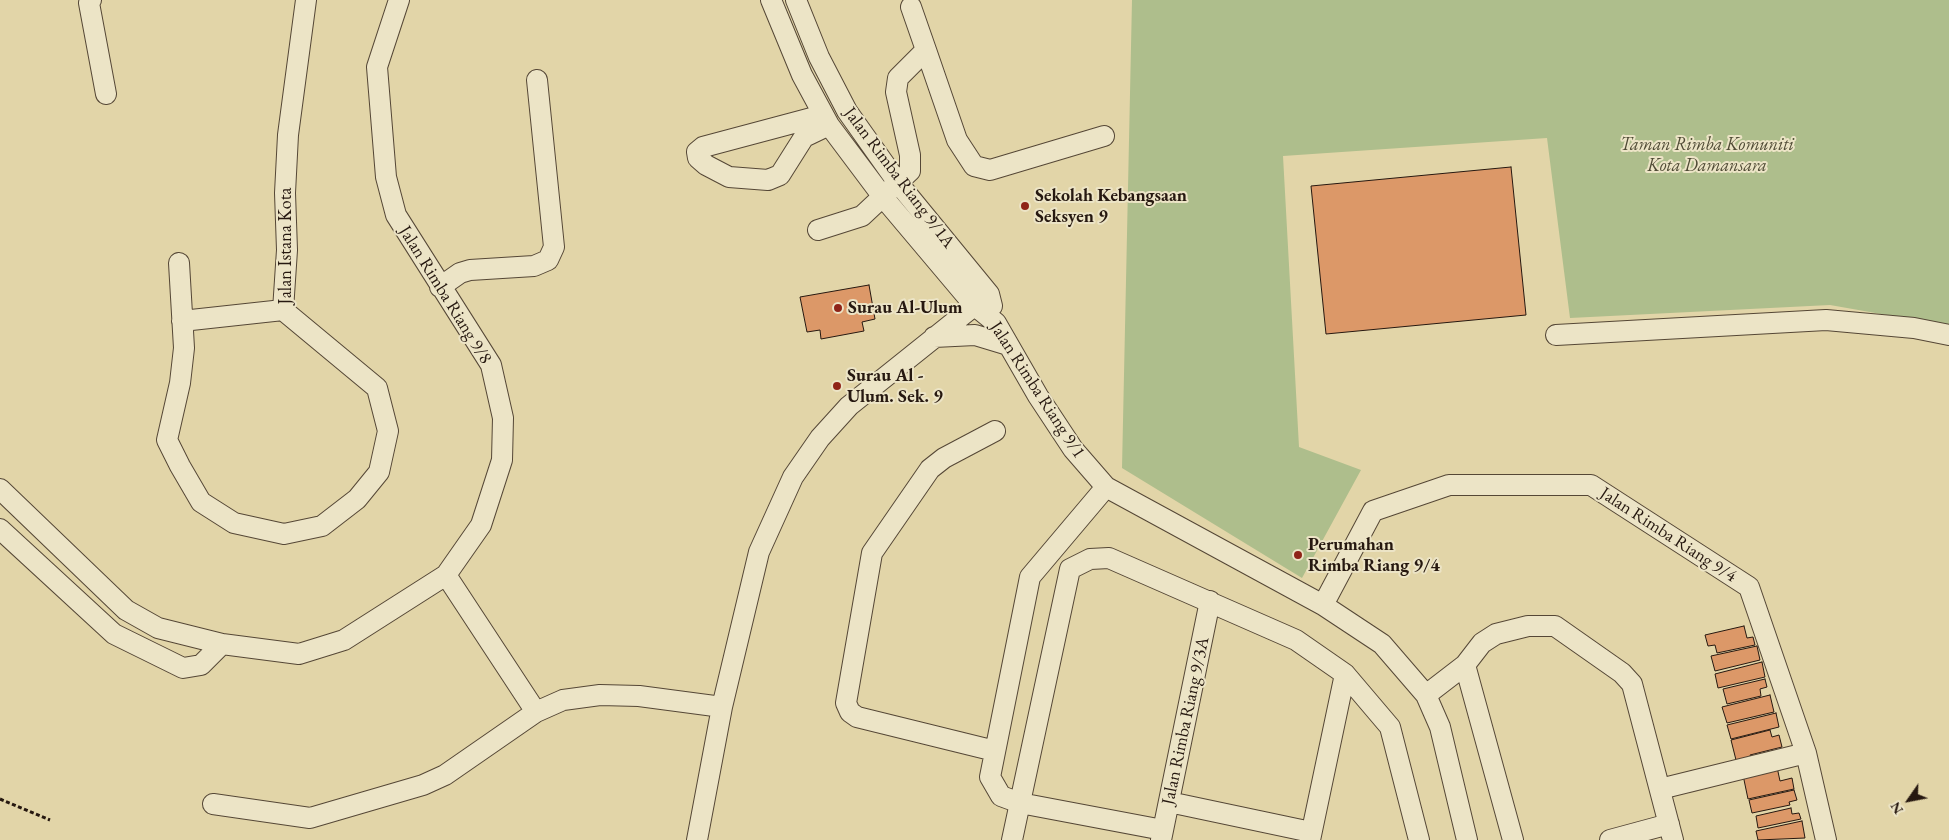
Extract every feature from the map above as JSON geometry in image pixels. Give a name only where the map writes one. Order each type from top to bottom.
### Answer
[{"type":"street","points":[[90,0],[106,94]]},
{"type":"street","name":"Jalan Istana Kota","points":[[179,263],[184,348],[180,383],[167,440],[201,502],[234,523],[284,534],[322,526],[357,499],[379,472],[388,430],[377,388],[283,310],[288,135],[306,0]]},
{"type":"street","name":"Jalan Rimba Riang 9/8","points":[[0,490],[126,610],[158,628],[222,644],[299,654],[344,640],[446,575],[481,525],[502,460],[503,418],[491,365],[396,215],[386,177],[377,67],[399,0]]},
{"type":"street","name":"Jalan Rimba Riang 9/1","points":[[771,0],[802,75],[826,120],[883,197],[946,271],[982,299],[1072,449],[1106,487],[1323,605],[1382,644],[1426,695],[1440,726],[1467,840]]},
{"type":"street","name":"Jalan Rimba Riang 9/1A","points":[[796,0],[818,57],[847,111],[982,299]]},
{"type":"street","points":[[911,7],[957,140],[974,166],[990,170],[1104,136]]},
{"type":"street","points":[[818,230],[862,216],[910,171],[910,156],[896,92],[898,78],[926,50]]},
{"type":"street","points":[[440,287],[460,273],[470,270],[534,266],[548,260],[554,247],[537,80]]},
{"type":"street","points":[[826,120],[804,137],[780,175],[768,180],[729,176],[706,165],[698,158],[697,152],[703,147],[826,120]]},
{"type":"street","points":[[939,334],[951,309],[952,294],[946,271]]},
{"type":"street","points":[[697,840],[722,707],[759,552],[794,477],[820,438],[849,406],[982,299]]},
{"type":"street","points":[[182,321],[283,310]]},
{"type":"street","points":[[1556,335],[1826,320],[1914,328],[1949,335]]},
{"type":"street","points":[[939,334],[975,335],[1008,345]]},
{"type":"street","points":[[995,431],[944,458],[930,469],[872,553],[846,703],[850,712],[857,718],[995,750]]},
{"type":"street","name":"Jalan Rimba Riang 9/4","points":[[1323,605],[1373,511],[1449,484],[1591,485],[1749,587],[1806,753],[1826,840]]},
{"type":"street","points":[[1106,487],[1030,577],[990,777],[1001,796],[1020,803],[1162,835]]},
{"type":"street","points":[[0,529],[114,634],[183,668],[201,665],[222,644]]},
{"type":"street","points":[[1012,840],[1070,569],[1090,559],[1109,558],[1296,640],[1345,674],[1370,701],[1390,727],[1419,840]]},
{"type":"street","points":[[446,575],[536,712]]},
{"type":"street","name":"Jalan Rimba Riang 9/3A","points":[[1162,835],[1210,602]]},
{"type":"street","points":[[1426,695],[1465,665],[1482,643],[1496,634],[1528,626],[1555,626],[1622,673],[1632,684],[1671,832],[1610,840]]},
{"type":"street","points":[[1465,665],[1513,840]]},
{"type":"street","points":[[1169,802],[1310,836],[1345,674]]},
{"type":"street","points":[[213,804],[310,818],[423,785],[445,775],[536,712],[564,700],[600,695],[639,696],[722,707]]},
{"type":"street","points":[[1660,789],[1806,753]]},
{"type":"path","points":[[0,799],[50,820]]},
{"type":"green space","name":"Taman Rimba Komuniti Kota Damansara","points":[[1132,0],[1949,0],[1949,326],[1830,305],[1570,318],[1547,138],[1283,156],[1299,447],[1361,470],[1302,578],[1122,468]]},
{"type":"building","points":[[1511,167],[1526,315],[1326,334],[1311,186]]},
{"type":"building","name":"Surau Al-Ulum","points":[[869,285],[875,319],[862,322],[864,331],[821,339],[820,330],[807,332],[800,297]]},
{"type":"building","points":[[1744,626],[1747,638],[1753,637],[1755,645],[1717,653],[1715,645],[1708,646],[1705,635]]},
{"type":"building","points":[[1757,646],[1760,660],[1715,671],[1711,656]]},
{"type":"building","points":[[1762,662],[1765,677],[1718,688],[1715,674]]},
{"type":"building","points":[[1765,679],[1767,687],[1760,689],[1761,696],[1727,704],[1723,689]]},
{"type":"building","points":[[1770,695],[1774,712],[1727,723],[1722,707]]},
{"type":"building","points":[[1776,713],[1779,727],[1731,739],[1727,725]]},
{"type":"building","points":[[1770,730],[1772,737],[1779,735],[1782,747],[1750,755],[1752,760],[1737,764],[1731,740]]},
{"type":"building","points":[[1777,767],[1780,781],[1792,778],[1794,789],[1748,799],[1743,775]]},
{"type":"building","points":[[1794,790],[1797,800],[1789,802],[1790,805],[1752,813],[1749,800]]},
{"type":"building","points":[[1791,808],[1792,814],[1799,813],[1801,819],[1758,828],[1756,816]]},
{"type":"building","points":[[1802,821],[1805,838],[1758,840],[1756,831]]},
{"type":"place","name":"Sekolah Kebangsaan Seksyen 9","points":[[1025,206]]},
{"type":"place","name":"Surau Al-Ulum","points":[[838,308]]},
{"type":"place","name":"Surau Al - Ulum. Sek. 9","points":[[837,386]]},
{"type":"place","name":"Perumahan Rimba Riang 9/4","points":[[1298,555]]}]
